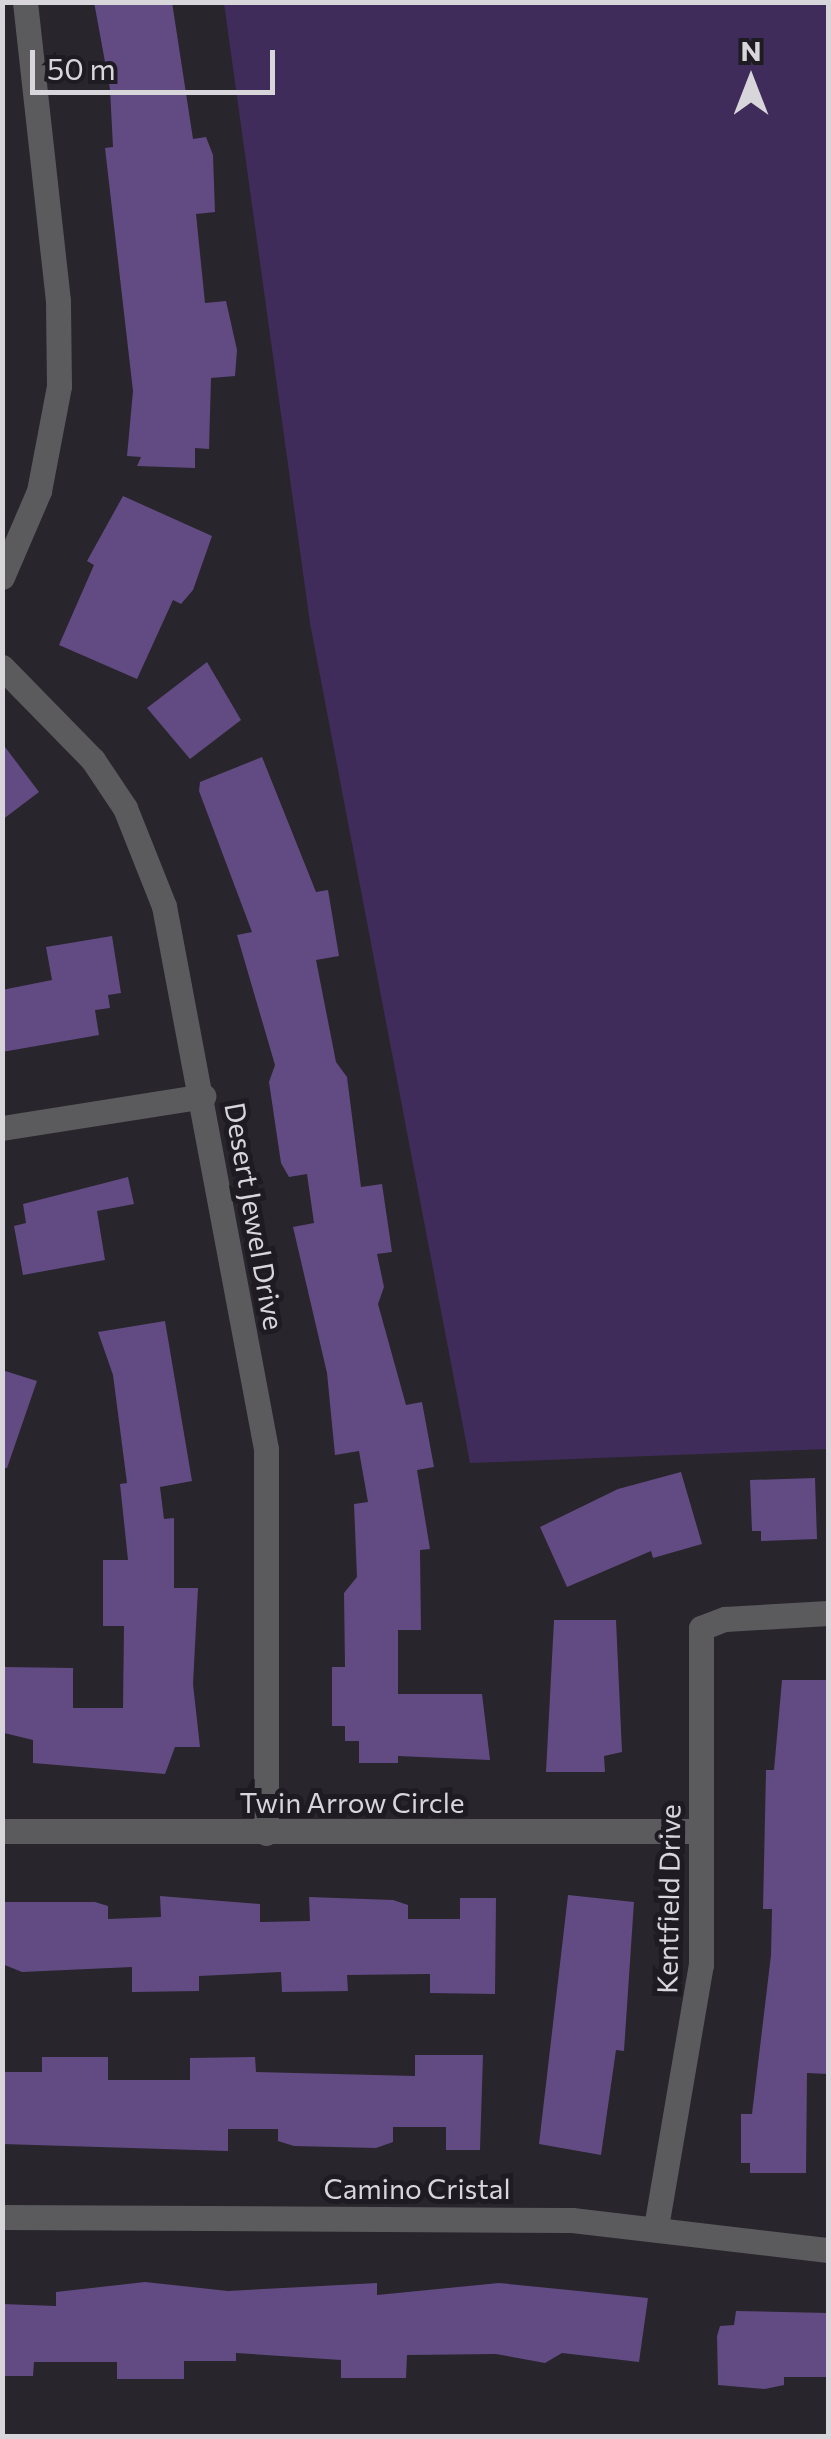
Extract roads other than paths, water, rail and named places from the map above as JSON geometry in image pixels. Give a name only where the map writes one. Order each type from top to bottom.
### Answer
[{"type":"street","points":[[2,577],[39,491],[59,386],[55,266],[25,2]]},
{"type":"street","name":"Desert Jewel Drive","points":[[2,667],[93,760],[148,857],[203,1096],[271,1503],[266,1833]]},
{"type":"street","points":[[2,1128],[203,1096]]},
{"type":"street","name":"Kentfield Drive","points":[[656,2227],[701,1965],[701,1628],[725,1619],[828,1612]]},
{"type":"street","name":"Twin Arrow Circle","points":[[2,1830],[701,1831]]},
{"type":"street","name":"Camino Cristal","points":[[2,2216],[486,2217],[656,2227],[828,2250]]}]
